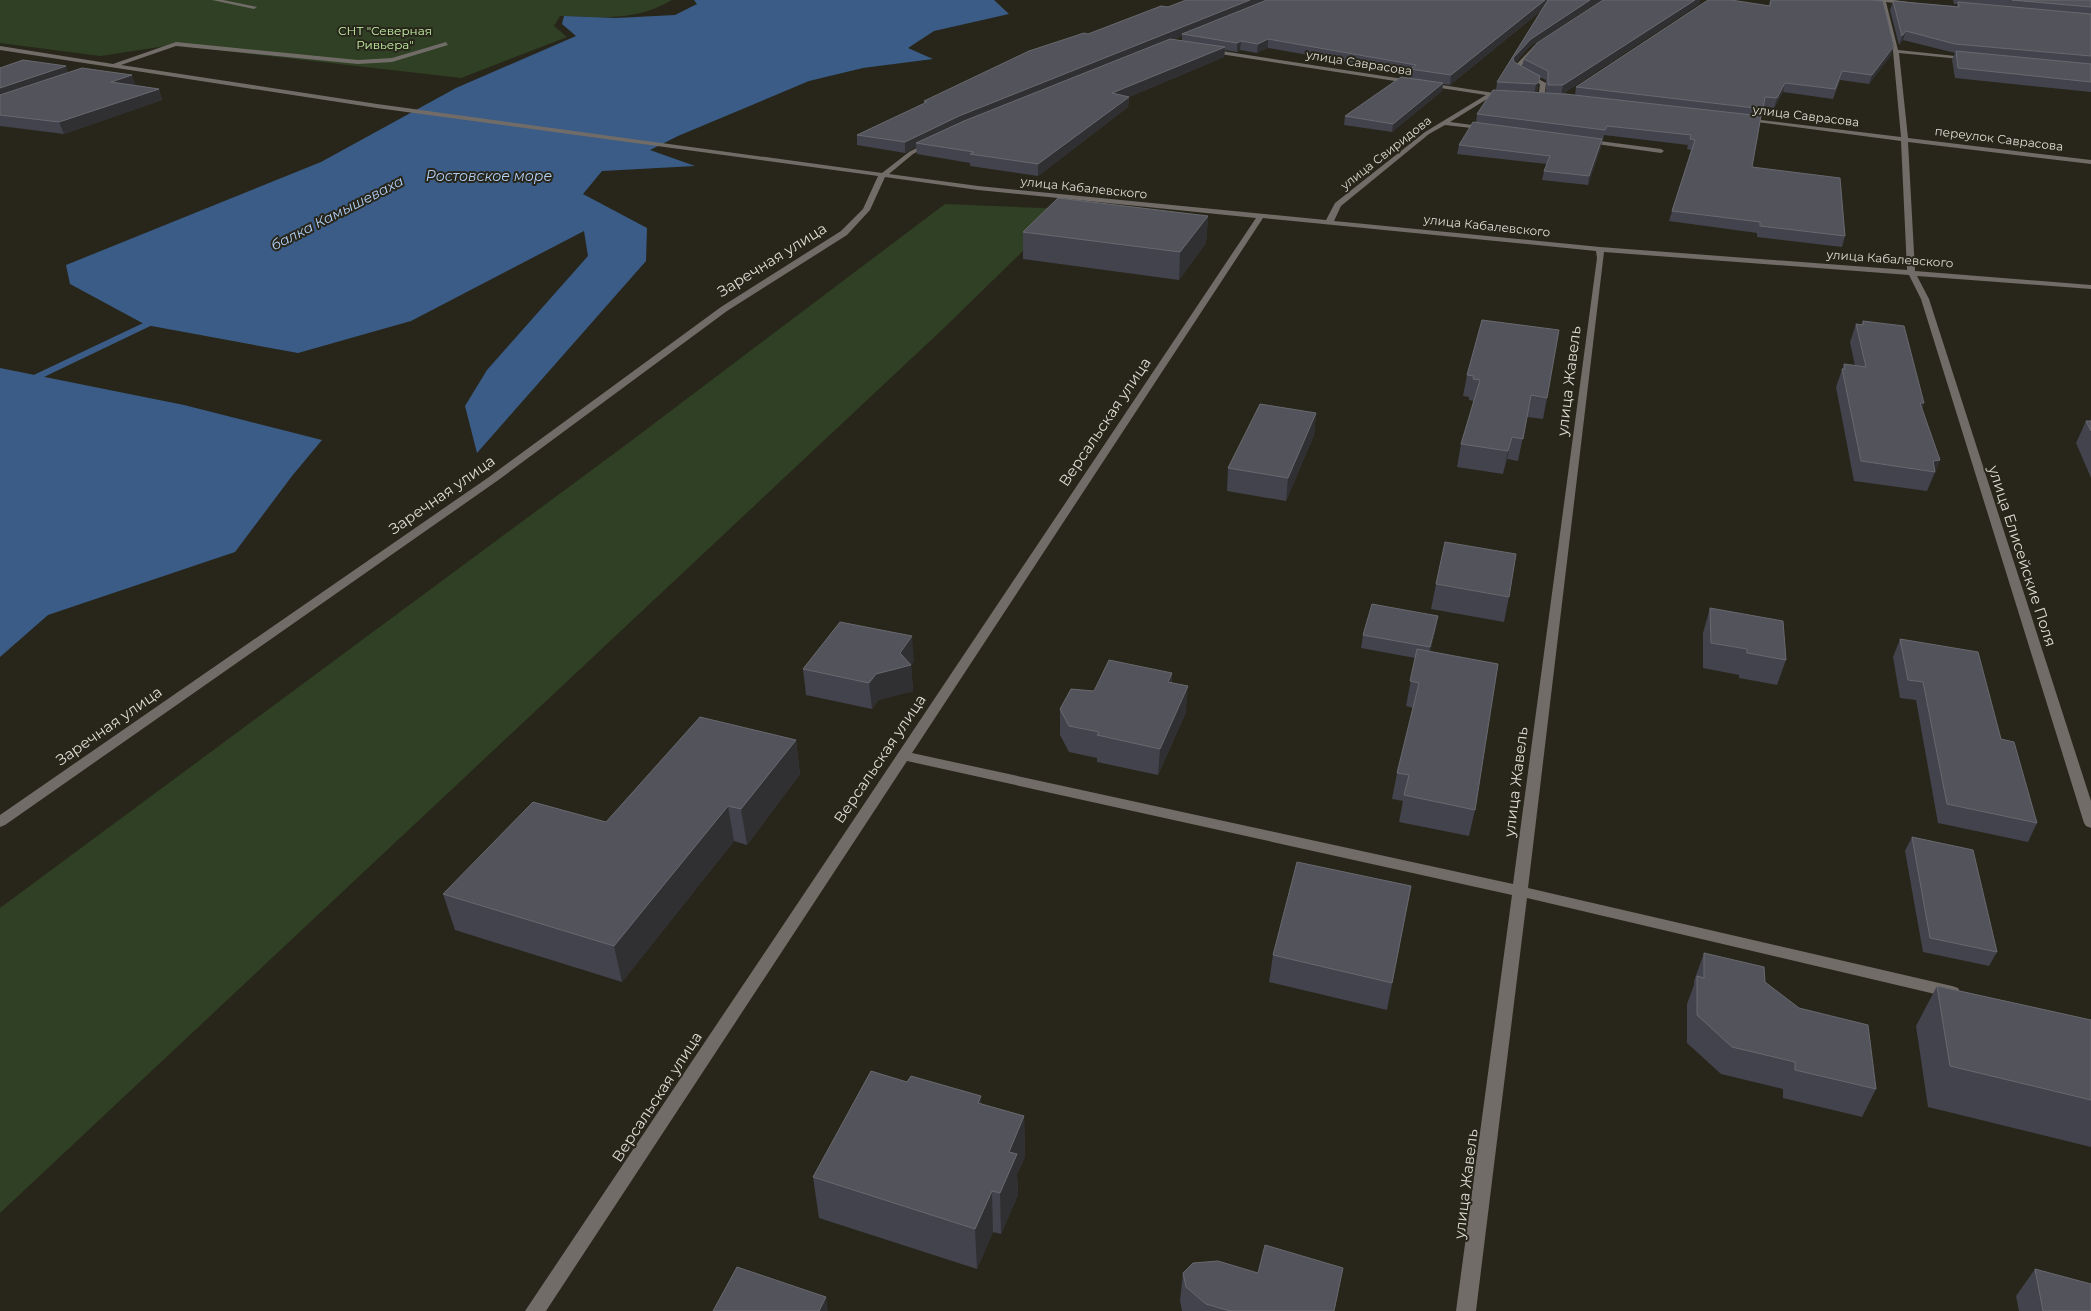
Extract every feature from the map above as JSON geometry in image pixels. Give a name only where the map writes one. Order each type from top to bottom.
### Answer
[{"type":"street","points":[[215,0],[254,7]]},
{"type":"street","points":[[1878,0],[1923,4]]},
{"type":"street","points":[[1883,0],[1896,51],[1904,139],[1911,272]]},
{"type":"street","points":[[95,72],[176,44],[358,62],[392,60],[446,44]]},
{"type":"street","points":[[1536,98],[1542,93],[1543,83],[1515,69],[1538,45]]},
{"type":"street","name":"улица Кабалевского","points":[[0,48],[377,106],[708,153],[1258,222],[1329,222],[1601,253],[1911,272],[2091,287]]},
{"type":"street","name":"улица Саврасова","points":[[1198,49],[1490,95],[1508,96]]},
{"type":"street","points":[[1896,51],[1974,58]]},
{"type":"street","name":"улица Свиридова","points":[[1329,222],[1338,205],[1427,133],[1490,95]]},
{"type":"street","points":[[1527,97],[1545,98]]},
{"type":"street","name":"улица Саврасова","points":[[1739,120],[1904,139]]},
{"type":"street","points":[[1443,123],[1492,130]]},
{"type":"street","points":[[882,176],[911,153],[939,139]]},
{"type":"street","name":"переулок Саврасова","points":[[1904,139],[2091,162]]},
{"type":"street","points":[[1572,140],[1661,151]]},
{"type":"street","name":"Заречная улица","points":[[0,822],[493,479],[724,309],[844,234],[866,210],[882,176]]},
{"type":"street","name":"Версальская улица","points":[[535,1311],[902,755],[1258,222]]},
{"type":"street","name":"улица Жавель","points":[[1466,1311],[1518,891],[1601,253]]},
{"type":"street","name":"улица Елисейские Поля","points":[[1911,272],[1925,299],[2091,823]]},
{"type":"street","points":[[902,755],[1518,891],[1965,995]]},
{"type":"green space","name":"СНТ \"Северная Ривьера\"","points":[[0,0],[672,0],[645,12],[617,17],[560,16],[554,26],[567,37],[461,78],[173,45],[100,56],[0,43]]},
{"type":"green space","points":[[945,204],[1066,209],[945,327],[0,1213],[0,908],[627,444]]},
{"type":"water","name":"Ростовское море","points":[[694,0],[994,0],[1009,14],[934,31],[908,48],[933,59],[863,68],[809,81],[678,136],[650,150],[695,166],[602,171],[583,194],[647,228],[646,261],[477,453],[465,406],[487,370],[588,256],[584,231],[411,321],[298,353],[146,325],[70,284],[66,265],[321,162],[456,88],[576,36],[562,24],[564,16],[616,18],[675,15],[697,4]]},
{"type":"water","points":[[0,368],[184,405],[322,440],[292,476],[235,552],[48,615],[0,657]]},
{"type":"building","points":[[1186,0],[1250,0],[959,116],[905,142],[857,135],[1029,51],[1084,33],[1088,34],[1161,6],[1168,7]]},
{"type":"building","points":[[1267,0],[1545,0],[1451,75],[1410,69],[1416,65],[1268,39],[1258,44],[1241,41],[1237,43],[1182,34]]},
{"type":"building","points":[[1548,0],[1590,0],[1531,39],[1513,58],[1514,62],[1540,76],[1539,82],[1536,84],[1497,82]]},
{"type":"building","points":[[1603,0],[1695,0],[1563,85],[1548,85],[1548,71],[1524,59],[1537,43]]},
{"type":"building","points":[[1708,0],[1731,0],[1770,6],[1771,0],[1883,1],[1894,46],[1872,75],[1842,71],[1835,89],[1785,83],[1777,98],[1765,97],[1763,109],[1576,87]]},
{"type":"building","points":[[2012,0],[2091,0],[2091,7]]},
{"type":"building","points":[[1893,1],[1959,7],[1958,2],[2091,14],[2091,56],[1955,44],[1906,31],[1902,36]]},
{"type":"building","points":[[1170,39],[1225,47],[1112,93],[1129,97],[1038,164],[970,154],[974,152],[916,143],[964,121]]},
{"type":"building","points":[[1956,51],[2091,64],[2091,82],[1958,68]]},
{"type":"building","points":[[23,60],[66,66],[0,88],[0,68]]},
{"type":"building","points":[[82,68],[132,75],[111,82],[159,89],[59,122],[0,115],[0,95]]},
{"type":"building","points":[[1401,77],[1443,83],[1393,124],[1345,116]]},
{"type":"building","points":[[1493,90],[1565,94],[1761,116],[1752,167],[1840,178],[1845,236],[1760,226],[1760,222],[1672,211],[1695,140],[1690,139],[1691,135],[1607,126],[1605,130],[1477,114]]},
{"type":"building","points":[[1473,122],[1602,139],[1589,176],[1544,171],[1550,156],[1459,145]]},
{"type":"building","points":[[1058,198],[1208,216],[1180,252],[1023,232]]},
{"type":"building","points":[[1482,320],[1559,330],[1547,398],[1531,395],[1523,439],[1512,437],[1508,451],[1461,444],[1480,380],[1473,379],[1474,376],[1467,375]]},
{"type":"building","points":[[1863,321],[1904,326],[1924,403],[1920,403],[1940,460],[1933,461],[1935,472],[1861,461],[1842,369],[1845,369],[1844,364],[1866,367],[1856,324],[1863,325]]},
{"type":"building","points":[[1260,404],[1316,413],[1288,478],[1228,468]]},
{"type":"building","points":[[2086,421],[2091,421],[2091,431]]},
{"type":"building","points":[[1445,542],[1516,554],[1509,597],[1436,584]]},
{"type":"building","points":[[1372,604],[1438,616],[1430,647],[1363,635]]},
{"type":"building","points":[[1710,608],[1783,621],[1786,660],[1747,653],[1747,649],[1711,643]]},
{"type":"building","points":[[840,622],[912,636],[900,653],[911,665],[876,674],[869,683],[803,669]]},
{"type":"building","points":[[1900,639],[1978,652],[2001,739],[2014,742],[2037,823],[1947,804],[1923,682],[1908,680]]},
{"type":"building","points":[[1417,649],[1498,664],[1475,810],[1404,795],[1409,775],[1397,773],[1419,683],[1410,681]]},
{"type":"building","points":[[1109,660],[1172,673],[1168,682],[1188,686],[1160,749],[1097,735],[1099,732],[1069,726],[1060,709],[1071,689],[1094,691]]},
{"type":"building","points":[[700,717],[796,740],[741,809],[728,806],[614,946],[443,894],[533,802],[606,822]]},
{"type":"building","points":[[1912,837],[1973,850],[1997,952],[1930,938]]},
{"type":"building","points":[[1297,862],[1411,886],[1392,983],[1273,955]]},
{"type":"building","points":[[1704,953],[1764,967],[1765,982],[1799,1008],[1868,1025],[1876,1089],[1795,1070],[1795,1062],[1732,1047],[1697,1015],[1697,976],[1704,978]]},
{"type":"building","points":[[1937,986],[2091,1020],[2091,1100],[1950,1066]]},
{"type":"building","points":[[871,1071],[907,1082],[911,1076],[981,1096],[978,1103],[1024,1116],[1009,1152],[1017,1154],[1000,1193],[992,1191],[975,1229],[813,1177]]},
{"type":"building","points":[[1265,1245],[1343,1268],[1334,1311],[1230,1311],[1206,1304],[1186,1287],[1183,1273],[1193,1263],[1218,1261],[1258,1273]]},
{"type":"building","points":[[737,1267],[826,1297],[819,1311],[713,1311]]},
{"type":"building","points":[[2035,1269],[2091,1284],[2091,1311],[2043,1311]]},
{"type":"waterway","name":"балка Камышеваха","points":[[0,395],[160,318]]}]
